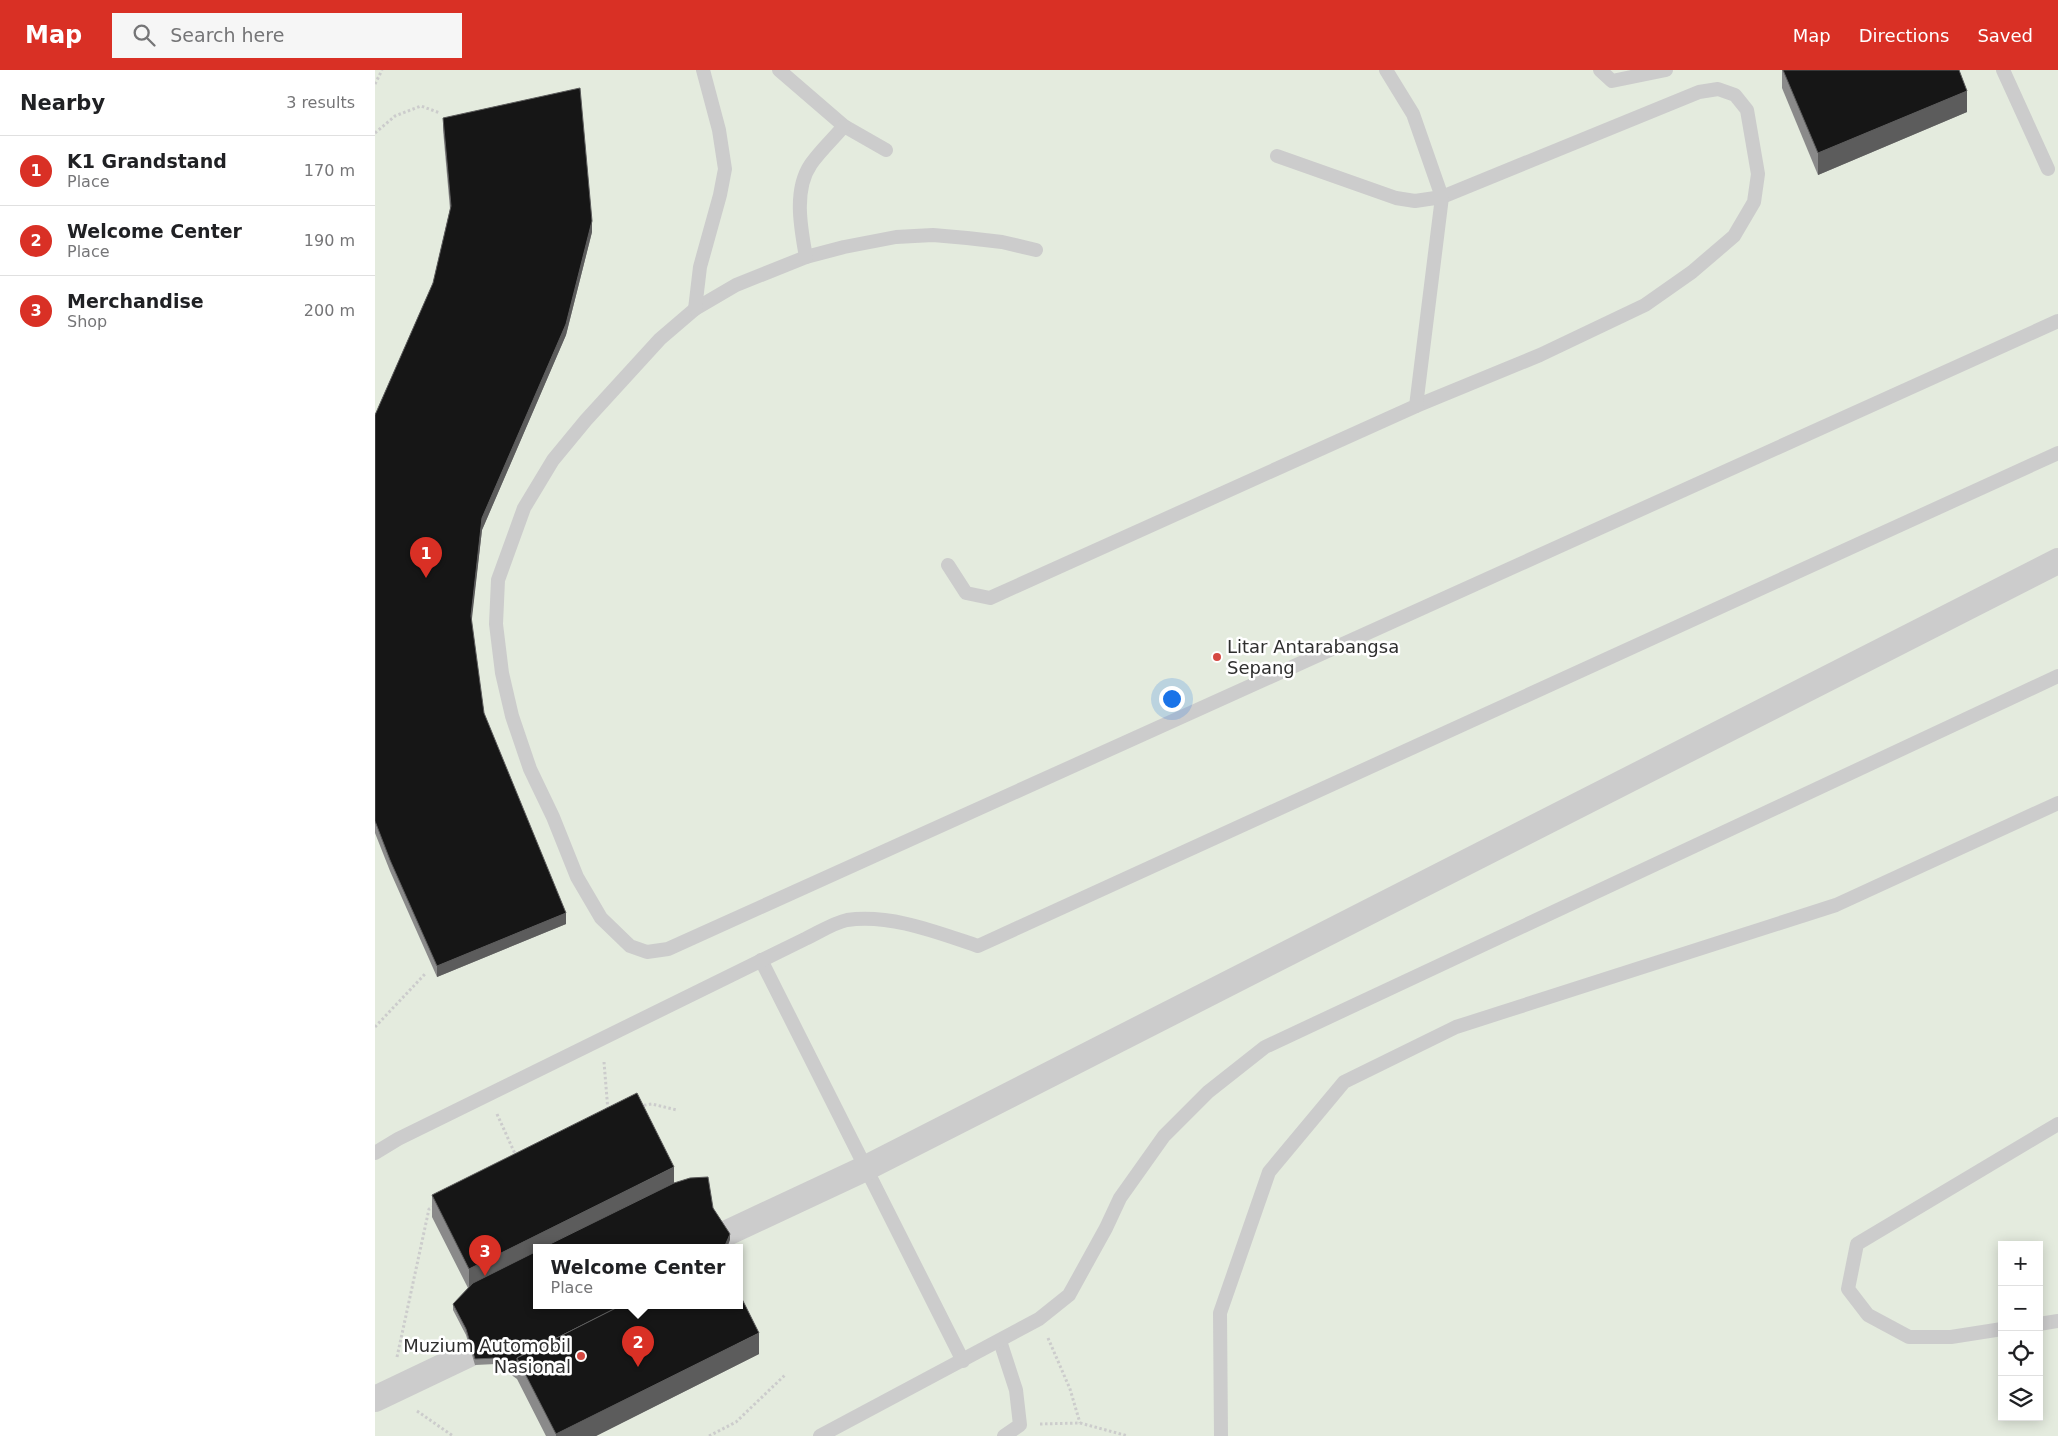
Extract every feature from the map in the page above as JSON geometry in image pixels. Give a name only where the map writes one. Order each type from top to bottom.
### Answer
[{"type":"street","points":[[704,1244],[865,1168],[2058,561]]},
{"type":"street","points":[[382,1395],[528,1326]]},
{"type":"lane","points":[[695,309],[700,267],[720,195],[725,169],[719,130],[703,70]]},
{"type":"lane","points":[[779,70],[844,126],[886,150]]},
{"type":"lane","points":[[1385,70],[1413,114],[1442,198],[1417,406]]},
{"type":"lane","points":[[1600,70],[1612,81],[1666,70]]},
{"type":"lane","points":[[2003,70],[2047,169]]},
{"type":"lane","points":[[948,565],[966,592],[990,598],[1417,406],[1540,355],[1645,305],[1692,272],[1734,236],[1754,202],[1759,174],[1747,110],[1735,96],[1718,90],[1699,92],[1442,198],[1415,202],[1396,198],[1277,156]]},
{"type":"lane","points":[[806,257],[801,231],[801,187],[810,166],[844,126]]},
{"type":"lane","points":[[1036,250],[1002,242],[923,236],[895,236],[806,257],[736,285],[695,309],[660,339],[586,420],[553,460],[524,508],[498,580],[496,624],[502,673],[512,716],[530,770],[553,817],[577,878],[601,918],[630,946],[647,952],[668,948],[687,940],[2058,321]]},
{"type":"lane","points":[[375,1153],[398,1139],[488,1094],[846,920],[889,921],[920,927],[977,946],[2058,454]]},
{"type":"lane","points":[[820,1436],[1001,1341],[1039,1319],[1069,1295],[1097,1245],[1120,1198],[1164,1136],[1208,1092],[1265,1047],[2058,676]]},
{"type":"lane","points":[[1221,1436],[1220,1313],[1269,1172],[1344,1082],[1456,1027],[1836,905],[2058,803]]},
{"type":"lane","points":[[761,960],[963,1361]]},
{"type":"lane","points":[[1998,1330],[1951,1337],[1909,1337],[1868,1315],[1848,1289],[1857,1244],[2058,1124]]},
{"type":"lane","points":[[2043,1323],[2058,1321]]},
{"type":"lane","points":[[1001,1341],[1015,1390],[1020,1425],[1004,1436]]},
{"type":"path","points":[[375,84],[382,70]]},
{"type":"path","points":[[375,133],[395,116],[421,106],[440,113]]},
{"type":"path","points":[[375,1027],[425,974]]},
{"type":"path","points":[[603,1038],[608,1114],[615,1111]]},
{"type":"path","points":[[488,1094],[517,1159]]},
{"type":"path","points":[[637,1106],[652,1104],[677,1110]]},
{"type":"path","points":[[437,1204],[429,1209],[382,1395],[453,1436]]},
{"type":"path","points":[[1039,1319],[1070,1389],[1081,1423]]},
{"type":"path","points":[[709,1436],[736,1422],[785,1376]]},
{"type":"path","points":[[1020,1425],[1081,1423],[1128,1436]]},
{"type":"shaded area","name":"Litar Antarabangsa Sepang","points":[[375,70],[2058,70],[2058,1436],[375,1436]]},
{"type":"building","points":[[1783,70],[1959,70],[1967,91],[1818,153]]},
{"type":"building","points":[[580,88],[592,221],[566,324],[482,518],[471,616],[484,713],[566,913],[437,966],[390,860],[375,821],[375,415],[433,283],[451,206],[443,118]]},
{"type":"building","points":[[637,1093],[674,1167],[469,1269],[432,1195]]},
{"type":"building","points":[[708,1177],[713,1208],[730,1234],[726,1244],[550,1244],[674,1183],[690,1178]]},
{"type":"building","points":[[533,1253],[533,1309],[614,1309],[517,1358],[517,1374],[496,1358],[475,1359],[466,1329],[453,1304],[473,1283]]},
{"type":"building","points":[[743,1301],[759,1333],[556,1434],[517,1358],[614,1309],[743,1309]]},
{"type":"place","name":"K1 Grandstand","points":[[426,578]]},
{"type":"place","name":"Litar Antarabangsa Sepang","points":[[1217,657]]},
{"type":"place","name":"Merchandise","points":[[485,1276]]},
{"type":"place","name":"Muzium Automobil Nasional","points":[[581,1356]]},
{"type":"place","name":"Welcome Center","points":[[638,1367]]}]
